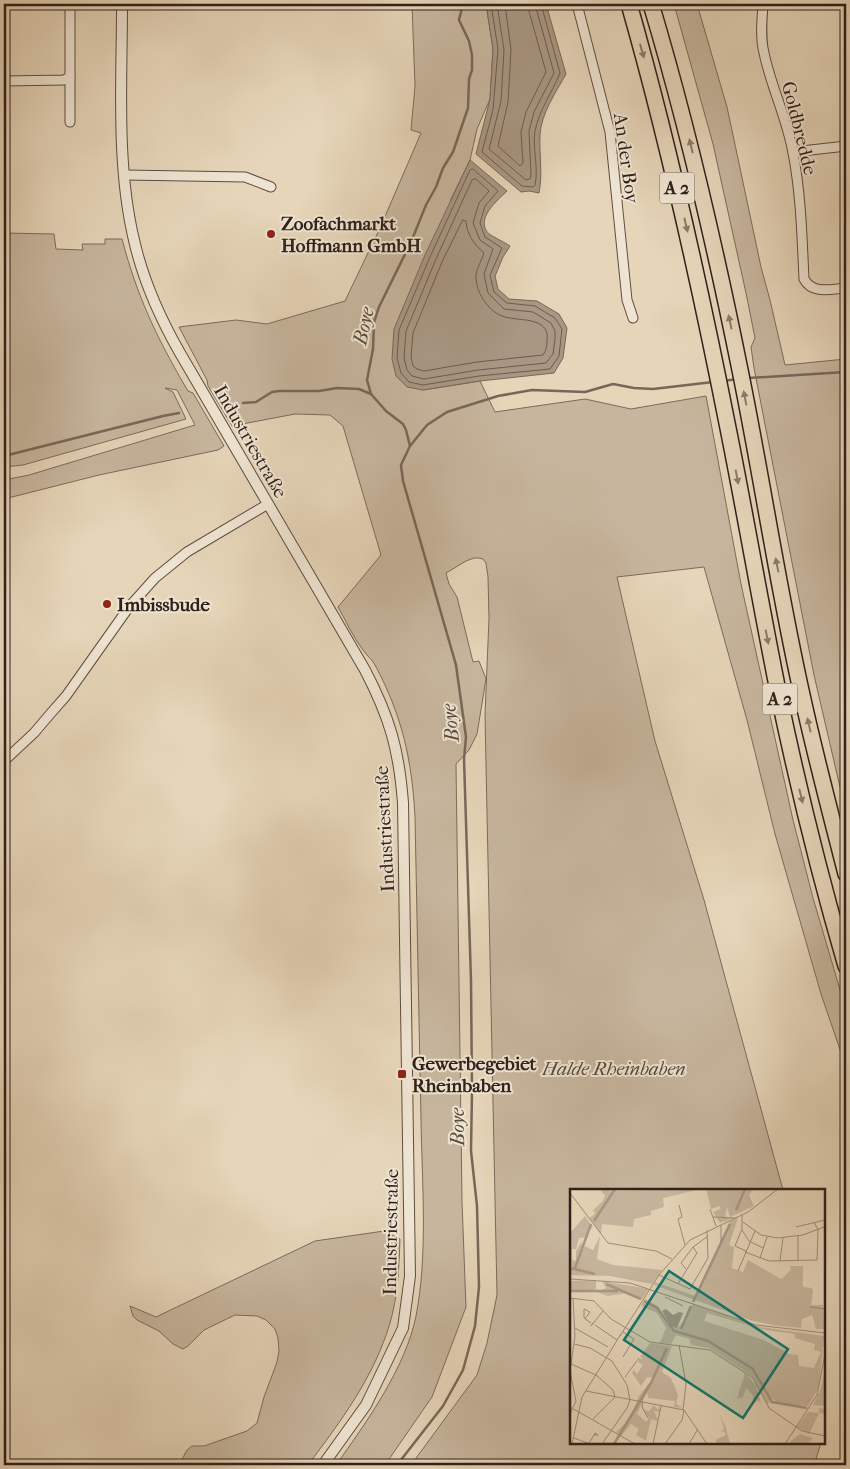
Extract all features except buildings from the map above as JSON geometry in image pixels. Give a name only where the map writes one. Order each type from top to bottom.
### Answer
[{"type":"highway","name":"A 2","points":[[629,4],[648,70],[675,179],[717,374],[767,634],[799,786],[846,966]]},
{"type":"highway","name":"A 2","points":[[652,4],[692,148],[740,370],[801,693],[820,776],[846,874]]},
{"type":"street","points":[[70,4],[70,122]]},
{"type":"street","name":"Industriestraße","points":[[122,4],[124,175],[134,240],[143,274],[158,312],[180,353],[376,691],[390,724],[399,762],[403,803],[410,1276],[403,1328],[366,1405],[323,1465]]},
{"type":"street","name":"An der Boy","points":[[577,4],[610,132],[627,300],[633,318]]},
{"type":"street","name":"Goldbredde","points":[[763,4],[761,32],[763,53],[793,152],[798,189],[804,279],[811,288],[820,290],[846,288]]},
{"type":"street","points":[[4,81],[64,80],[70,77]]},
{"type":"street","points":[[793,152],[846,146]]},
{"type":"street","points":[[124,175],[245,177],[271,187]]},
{"type":"street","points":[[4,761],[34,733],[66,696],[129,607],[155,578],[187,552],[268,504]]},
{"type":"green space","name":"Halde Rheinbaben","points":[[397,4],[486,4],[493,49],[490,99],[477,129],[470,160],[451,199],[423,390],[480,381],[495,412],[585,399],[631,409],[706,396],[741,584],[793,820],[813,898],[846,1010],[846,1067],[821,994],[775,834],[747,720],[704,567],[617,577],[655,741],[704,900],[783,1189],[570,1189],[570,1444],[821,1444],[814,1465],[411,1465],[477,1375],[487,1343],[497,1295],[485,715],[489,618],[488,577],[486,563],[483,559],[474,558],[446,573],[449,584],[457,597],[473,662],[479,661],[486,679],[477,734],[469,750],[456,764],[462,1202],[466,1307],[432,1397],[385,1465],[336,1465],[384,1394],[404,1355],[416,1316],[422,1268],[423,1193],[414,796],[404,738],[392,702],[374,663],[356,640],[338,607],[381,555],[343,426],[330,415],[295,414],[232,426],[208,386],[207,380],[179,327],[236,320],[267,324],[345,301],[380,228],[421,133],[411,130],[415,86],[412,5],[397,7]]},
{"type":"green space","points":[[674,4],[697,4],[727,107],[761,267],[785,365],[846,359],[846,813],[814,675],[754,368],[751,347],[755,338],[746,293],[713,144]]},
{"type":"green space","points":[[4,233],[54,234],[56,249],[83,250],[82,244],[105,244],[105,239],[122,239],[134,279],[156,333],[188,391],[193,393],[224,446],[218,450],[99,475],[4,499],[4,480],[29,475],[195,425],[177,390],[165,388],[173,392],[186,419],[23,465],[4,467]]},
{"type":"green space","points":[[384,1231],[400,1239],[399,1270],[390,1323],[366,1380],[344,1415],[308,1465],[179,1465],[187,1450],[192,1446],[204,1446],[247,1431],[257,1423],[277,1362],[279,1351],[278,1338],[275,1329],[266,1320],[257,1316],[235,1315],[204,1330],[183,1349],[173,1344],[159,1331],[137,1320],[133,1316],[130,1306],[156,1317],[315,1241]]},
{"type":"water","points":[[486,4],[546,4],[566,74],[550,103],[541,127],[541,178],[539,193],[521,192],[476,154],[490,99],[493,49]]},
{"type":"water","points":[[470,160],[507,191],[489,210],[484,222],[489,234],[510,246],[495,276],[498,289],[509,299],[537,301],[559,314],[567,328],[563,358],[554,373],[480,381],[423,390],[407,387],[396,376],[392,359],[394,329],[425,255]]},
{"type":"waterway","name":"Boye","points":[[397,1465],[443,1406],[463,1370],[475,1326],[479,1287],[477,1206],[471,1151],[471,980],[464,759],[466,737],[456,665],[403,481],[401,465],[410,446],[406,430],[403,424],[386,411],[371,394],[367,380],[373,349],[374,322],[379,307],[411,242],[443,168],[453,152],[468,108],[472,55],[469,41],[459,20],[463,4]]},
{"type":"waterway","points":[[748,378],[846,372]]},
{"type":"waterway","points":[[723,381],[738,379]]},
{"type":"waterway","points":[[410,446],[427,425],[447,412],[498,396],[532,390],[585,392],[613,384],[653,389],[713,382]]},
{"type":"waterway","points":[[243,403],[256,402],[272,392],[279,391],[319,391],[337,388],[359,389],[371,394]]},
{"type":"waterway","points":[[4,456],[179,413]]},
{"type":"place","name":"Zoofachmarkt Hoffmann GmbH","points":[[271,234]]},
{"type":"place","name":"Imbissbude","points":[[107,604]]},
{"type":"place","name":"Gewerbegebiet Rheinbaben","points":[[402,1074]]}]
